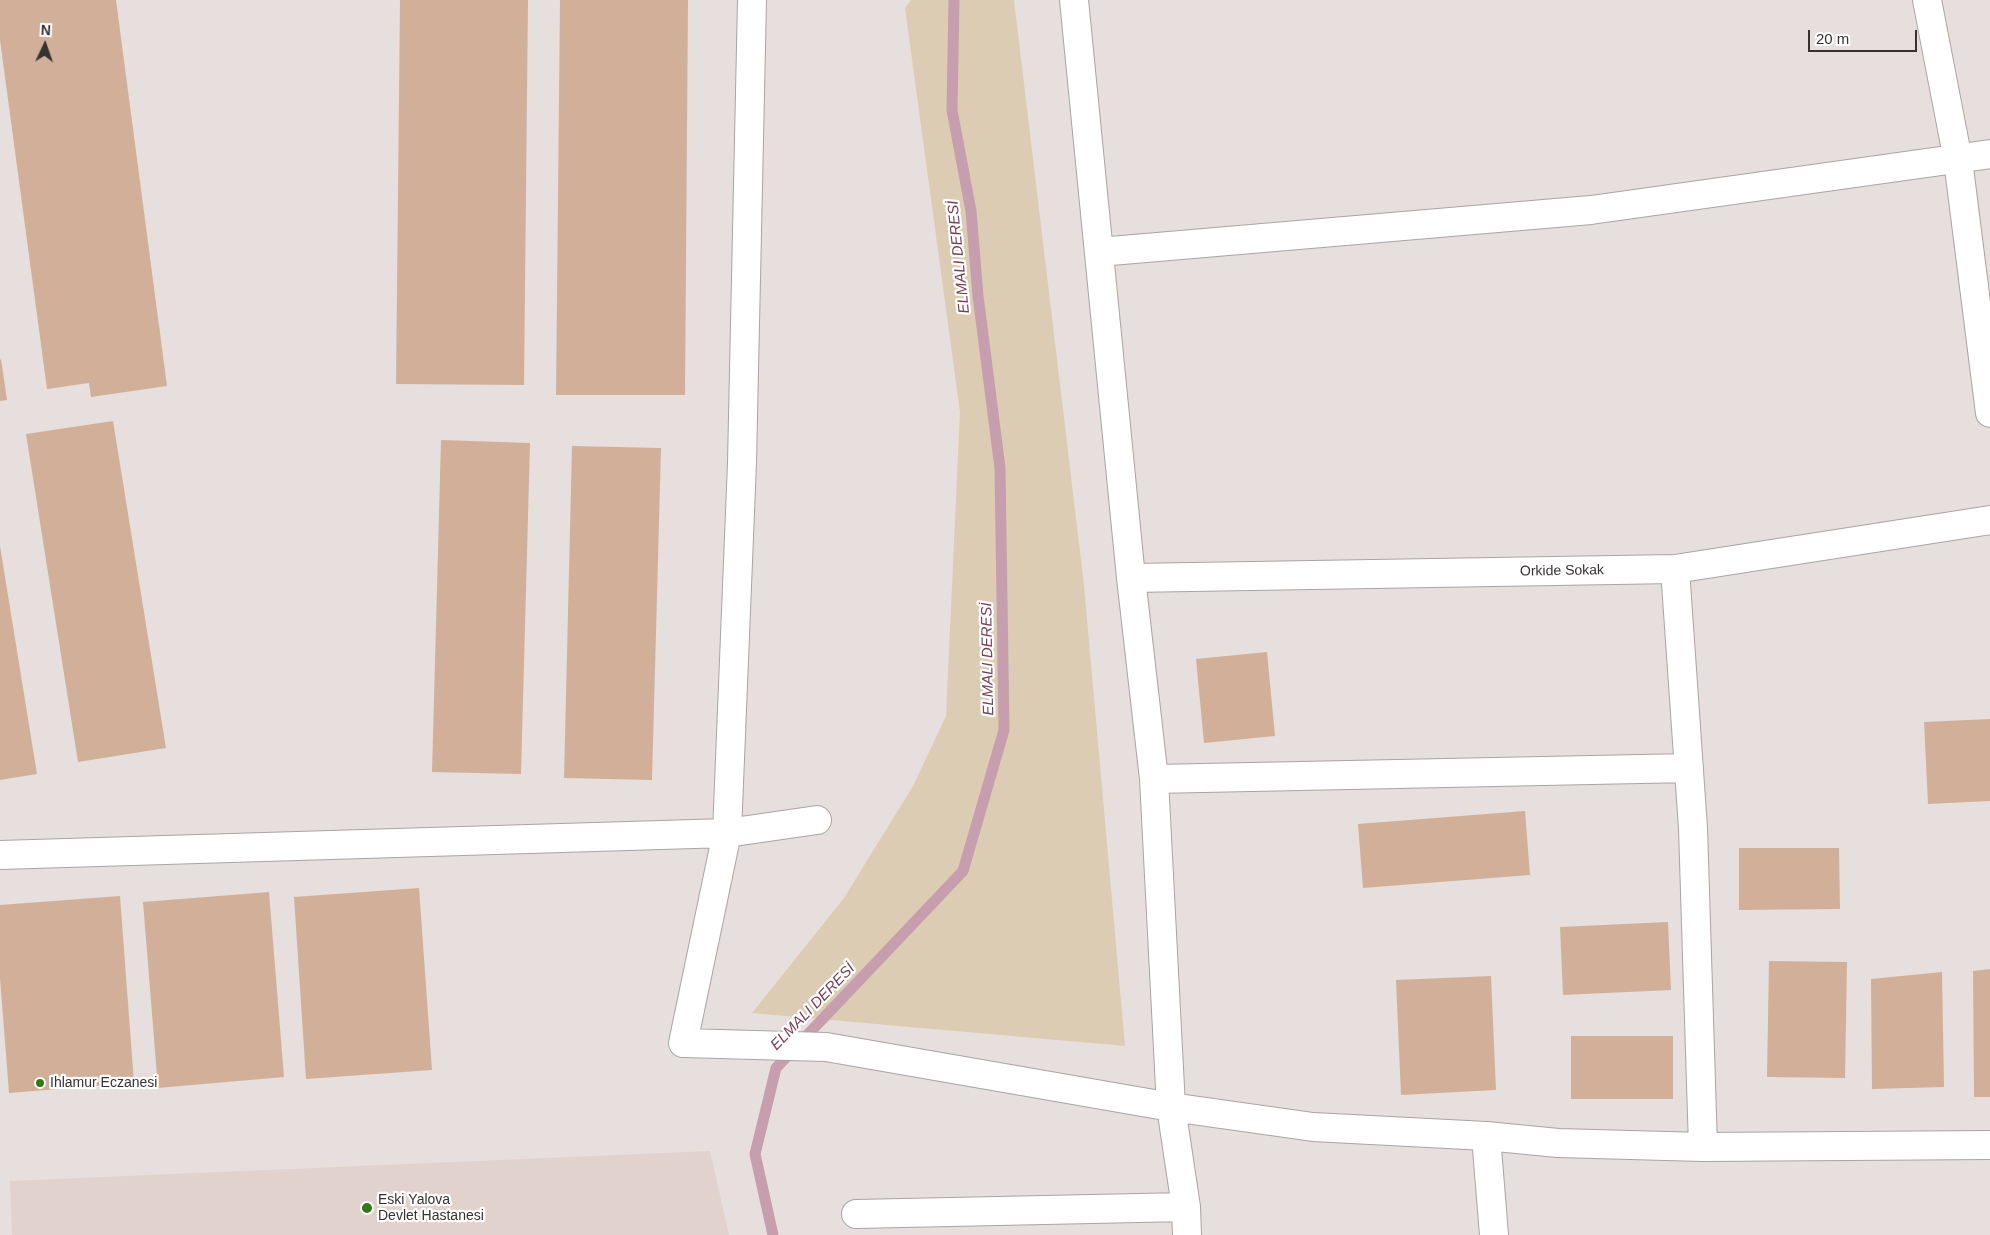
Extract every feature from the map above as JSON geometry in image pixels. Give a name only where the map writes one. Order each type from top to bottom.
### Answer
[{"type":"street","points":[[752,0],[742,463],[727,833],[683,1043],[826,1047],[1171,1107],[1313,1127],[1486,1136],[1558,1143],[1703,1147],[1990,1145]]},
{"type":"street","points":[[1074,0],[1131,578],[1154,779],[1171,1107],[1186,1207],[1187,1235]]},
{"type":"street","points":[[1927,0],[1958,160],[1990,414]]},
{"type":"street","points":[[1099,252],[1591,210],[1990,154]]},
{"type":"street","name":"Orkide Sokak","points":[[1131,578],[1674,569],[1990,520]]},
{"type":"street","points":[[1674,569],[1689,768],[1703,1147]]},
{"type":"street","points":[[1154,779],[1689,768]]},
{"type":"street","points":[[0,855],[727,833],[817,820]]},
{"type":"street","points":[[1486,1136],[1494,1235]]},
{"type":"street","points":[[856,1214],[1186,1207]]},
{"type":"shaded area","points":[[911,0],[1014,0],[1084,585],[1125,1046],[752,1013],[844,898],[913,786],[946,716],[960,412],[905,8]]},
{"type":"shaded area","name":"Eski Yalova Devlet Hastanesi","points":[[710,1151],[729,1235],[12,1235],[10,1181]]},
{"type":"building","points":[[0,0],[116,0],[167,386],[91,397],[89,383],[47,389],[0,40]]},
{"type":"building","points":[[400,0],[528,0],[524,385],[396,384]]},
{"type":"building","points":[[560,0],[688,0],[685,395],[556,395]]},
{"type":"building","points":[[0,360],[7,400],[0,401]]},
{"type":"building","points":[[113,421],[166,748],[78,762],[26,434]]},
{"type":"building","points":[[441,440],[530,443],[521,774],[432,772]]},
{"type":"building","points":[[572,446],[661,448],[652,780],[564,778]]},
{"type":"building","points":[[0,546],[37,774],[0,780]]},
{"type":"building","points":[[1267,652],[1275,736],[1204,743],[1196,659]]},
{"type":"building","points":[[1990,719],[1990,801],[1928,804],[1924,722]]},
{"type":"building","points":[[1525,811],[1530,875],[1363,888],[1358,824]]},
{"type":"building","points":[[1739,848],[1839,848],[1840,909],[1739,910]]},
{"type":"building","points":[[419,888],[432,1070],[306,1079],[294,897]]},
{"type":"building","points":[[269,892],[284,1077],[158,1088],[143,902]]},
{"type":"building","points":[[120,896],[134,1083],[9,1093],[0,978],[0,905]]},
{"type":"building","points":[[1668,922],[1671,990],[1563,995],[1560,927]]},
{"type":"building","points":[[1769,961],[1847,962],[1845,1078],[1767,1077]]},
{"type":"building","points":[[1990,969],[1990,1097],[1974,1097],[1973,971]]},
{"type":"building","points":[[1942,972],[1944,1087],[1872,1089],[1871,979]]},
{"type":"building","points":[[1491,976],[1496,1090],[1401,1095],[1396,980]]},
{"type":"building","points":[[1571,1036],[1673,1036],[1673,1099],[1571,1099]]},
{"type":"waterway","name":"ELMALI DERESİ","points":[[773,1235],[755,1154],[776,1068],[963,871],[1004,730],[1000,468],[978,296],[971,211],[952,110],[954,0]]},
{"type":"place","name":"Ihlamur Eczanesi","points":[[40,1083]]},
{"type":"place","name":"Eski Yalova Devlet Hastanesi","points":[[367,1208]]}]
